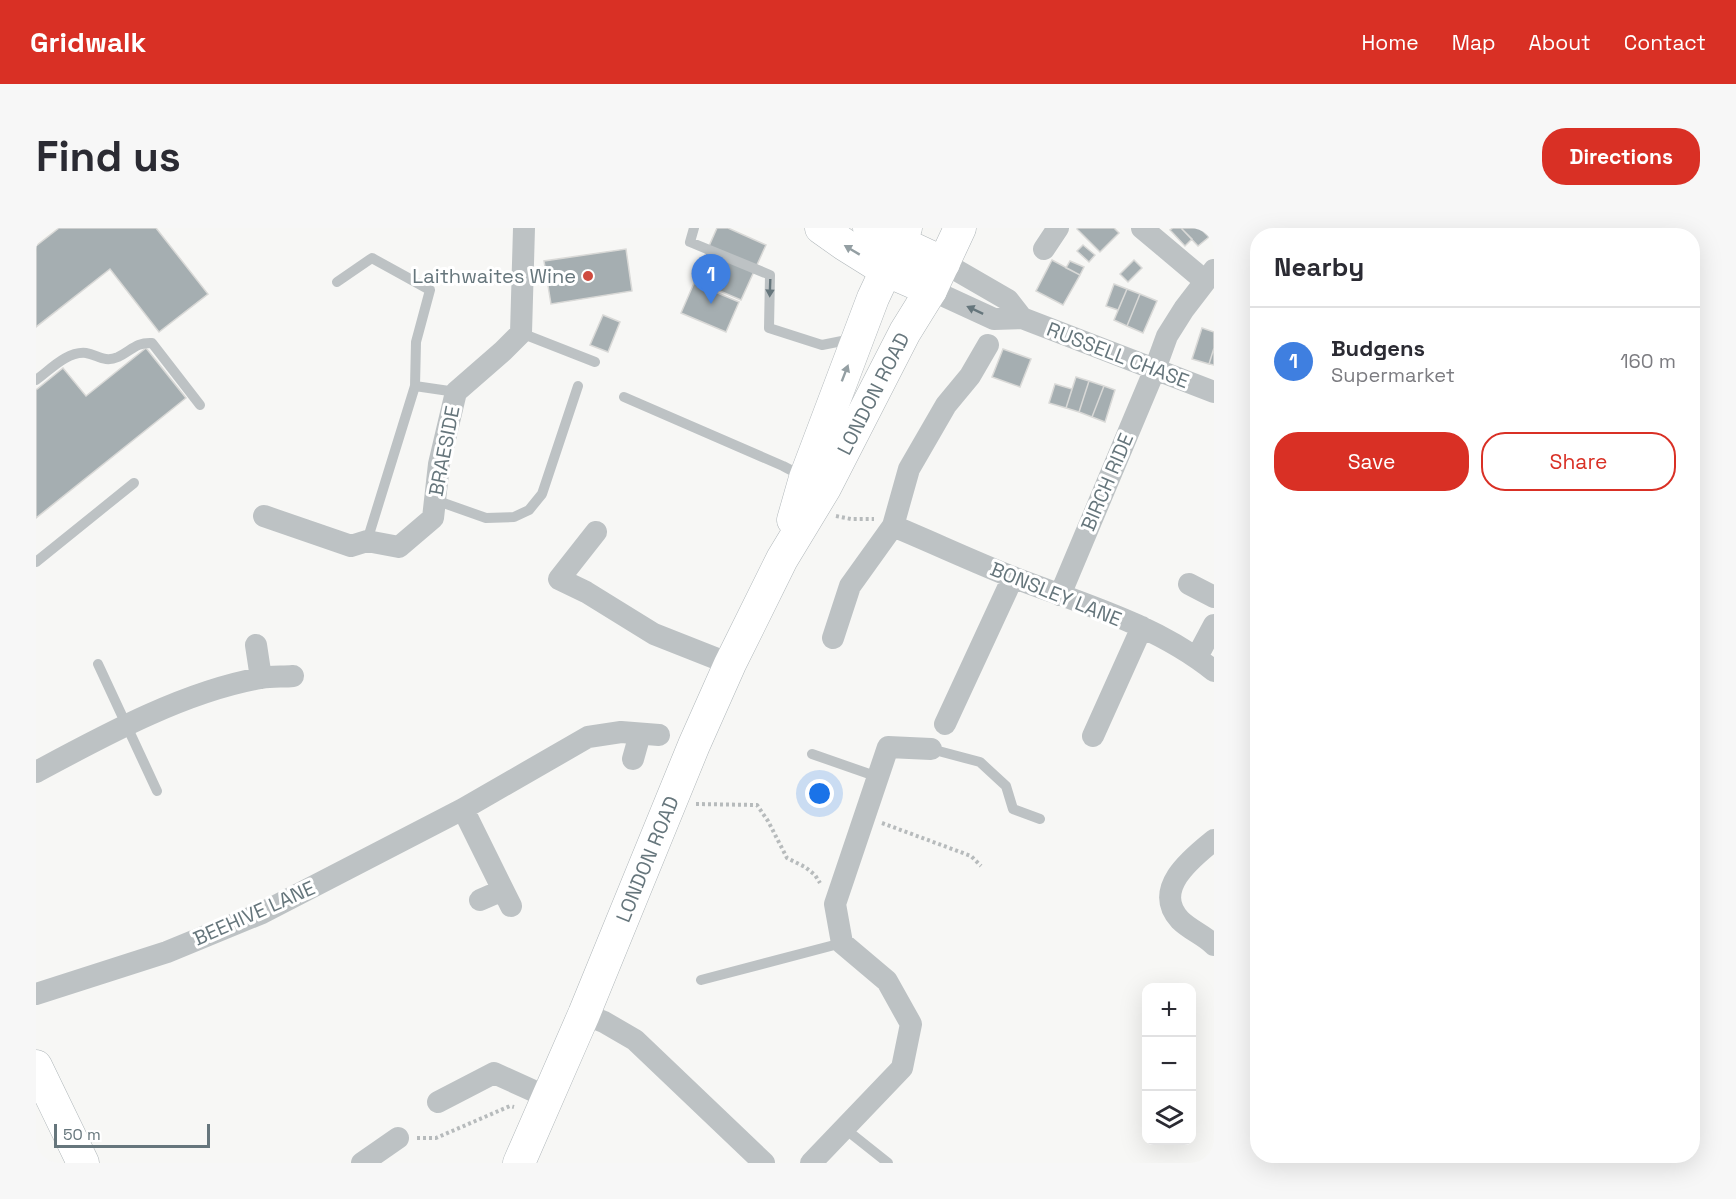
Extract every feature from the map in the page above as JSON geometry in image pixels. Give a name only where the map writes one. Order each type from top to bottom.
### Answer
[{"type":"main road","points":[[821,228],[845,245],[906,249]]},
{"type":"main road","points":[[869,228],[906,249],[937,277]]},
{"type":"main road","name":"LONDON ROAD","points":[[519,1163],[584,1014],[694,745],[730,664],[782,559],[821,494],[905,332],[937,277],[960,228]]},
{"type":"main road","name":"LONDON ROAD","points":[[821,494],[858,338],[906,249]]},
{"type":"main road","points":[[36,1066],[83,1163]]},
{"type":"street","points":[[521,333],[524,228]]},
{"type":"street","points":[[1044,249],[1058,228]]},
{"type":"street","points":[[1142,228],[1209,276]]},
{"type":"street","name":"BIRCH RIDE","points":[[1060,595],[1167,336],[1209,276]]},
{"type":"street","name":"RUSSELL CHASE","points":[[937,277],[1008,300],[1022,318],[1214,392]]},
{"type":"street","name":"BRAESIDE","points":[[264,516],[351,546],[367,541],[399,547],[433,518],[439,464],[456,392],[521,333]]},
{"type":"street","points":[[833,638],[850,586],[893,526],[909,469],[946,405],[970,376],[988,345]]},
{"type":"street","name":"BONSLEY LANE","points":[[893,526],[1013,577],[1142,627],[1205,664]]},
{"type":"street","points":[[596,532],[559,579],[586,592],[654,634],[730,664]]},
{"type":"street","points":[[945,724],[1013,577]]},
{"type":"street","points":[[1189,584],[1214,597]]},
{"type":"street","points":[[1205,664],[1214,625]]},
{"type":"street","points":[[1093,736],[1142,627]]},
{"type":"street","points":[[256,645],[261,678]]},
{"type":"street","points":[[36,772],[171,706],[261,678],[293,676]]},
{"type":"street","name":"BEEHIVE LANE","points":[[36,994],[167,952],[262,913],[463,809],[588,736],[621,732],[649,734],[633,759]]},
{"type":"street","points":[[811,1163],[902,1068],[911,1024],[887,981],[842,943],[835,902],[888,747],[931,749]]},
{"type":"street","points":[[463,809],[507,898],[480,900]]},
{"type":"street","points":[[1214,840],[1186,863],[1177,876],[1172,894],[1175,912],[1181,920],[1214,945]]},
{"type":"street","points":[[584,1014],[604,1022],[635,1040],[764,1163]]},
{"type":"street","points":[[438,1102],[494,1073],[547,1097]]},
{"type":"street","points":[[362,1163],[398,1138]]},
{"type":"lane","points":[[694,228],[690,242],[770,275],[769,328],[822,345],[858,338]]},
{"type":"lane","points":[[337,282],[372,258],[430,290],[416,342],[415,386],[367,541]]},
{"type":"lane","points":[[521,333],[595,362]]},
{"type":"lane","points":[[36,380],[66,357],[88,353],[98,358],[110,359],[118,357],[136,345],[144,342],[152,343],[200,405]]},
{"type":"lane","points":[[415,386],[456,392]]},
{"type":"lane","points":[[435,500],[486,518],[514,517],[529,510],[542,494],[578,386]]},
{"type":"lane","points":[[624,397],[783,466],[821,494]]},
{"type":"lane","points":[[36,562],[134,483]]},
{"type":"lane","points":[[98,663],[158,791]]},
{"type":"lane","points":[[931,749],[980,762],[1006,786],[1013,809],[1040,819]]},
{"type":"lane","points":[[812,754],[878,777]]},
{"type":"lane","points":[[701,980],[842,943]]},
{"type":"lane","points":[[844,1128],[888,1163]]},
{"type":"path","points":[[821,494],[851,519],[881,519],[893,526]]},
{"type":"path","points":[[690,804],[757,805],[768,820],[787,858],[815,875],[825,891],[825,899],[835,902]]},
{"type":"path","points":[[864,817],[971,856],[981,866]]},
{"type":"path","points":[[398,1138],[436,1138],[510,1106],[517,1108]]},
{"type":"building","points":[[59,228],[156,228],[208,294],[159,332],[110,269],[36,327],[36,246]]},
{"type":"building","points":[[717,228],[728,228],[766,245],[741,300],[694,280]]},
{"type":"building","points":[[1078,228],[1114,228],[1119,233],[1100,252]]},
{"type":"building","points":[[1181,228],[1192,239],[1185,246],[1170,230]]},
{"type":"building","points":[[1181,228],[1200,228],[1209,237],[1198,246]]},
{"type":"building","points":[[1200,228],[1214,228],[1214,232],[1209,237]]},
{"type":"building","points":[[1083,245],[1095,255],[1089,262],[1077,251]]},
{"type":"building","name":"Laithwaites Wine","points":[[626,249],[632,291],[551,304],[544,261]]},
{"type":"building","points":[[1052,260],[1080,275],[1063,305],[1036,291]]},
{"type":"building","points":[[1134,260],[1142,268],[1128,282],[1120,274]]},
{"type":"building","points":[[1070,261],[1084,267],[1080,275],[1066,268]]},
{"type":"building","points":[[694,283],[739,302],[726,332],[681,313]]},
{"type":"building","points":[[1114,284],[1127,289],[1118,310],[1106,306]]},
{"type":"building","points":[[1127,289],[1140,294],[1127,326],[1114,320]]},
{"type":"building","points":[[1140,294],[1157,301],[1143,333],[1127,326]]},
{"type":"building","points":[[603,315],[620,322],[608,352],[590,345]]},
{"type":"building","points":[[1202,328],[1214,332],[1214,348],[1209,364],[1192,359]]},
{"type":"building","points":[[146,348],[186,398],[36,518],[36,390],[63,368],[86,396]]},
{"type":"building","points":[[1214,348],[1214,365],[1209,364]]},
{"type":"building","points":[[1003,349],[1031,359],[1020,387],[992,377]]},
{"type":"building","points":[[1076,377],[1089,381],[1079,412],[1066,408]]},
{"type":"building","points":[[1089,381],[1104,386],[1092,417],[1079,412]]},
{"type":"building","points":[[1055,384],[1072,389],[1066,408],[1049,403]]},
{"type":"building","points":[[1104,386],[1115,390],[1105,422],[1092,417]]},
{"type":"place","name":"Laithwaites Wine","points":[[588,276]]},
{"type":"place","name":"Budgens","points":[[711,304]]}]
